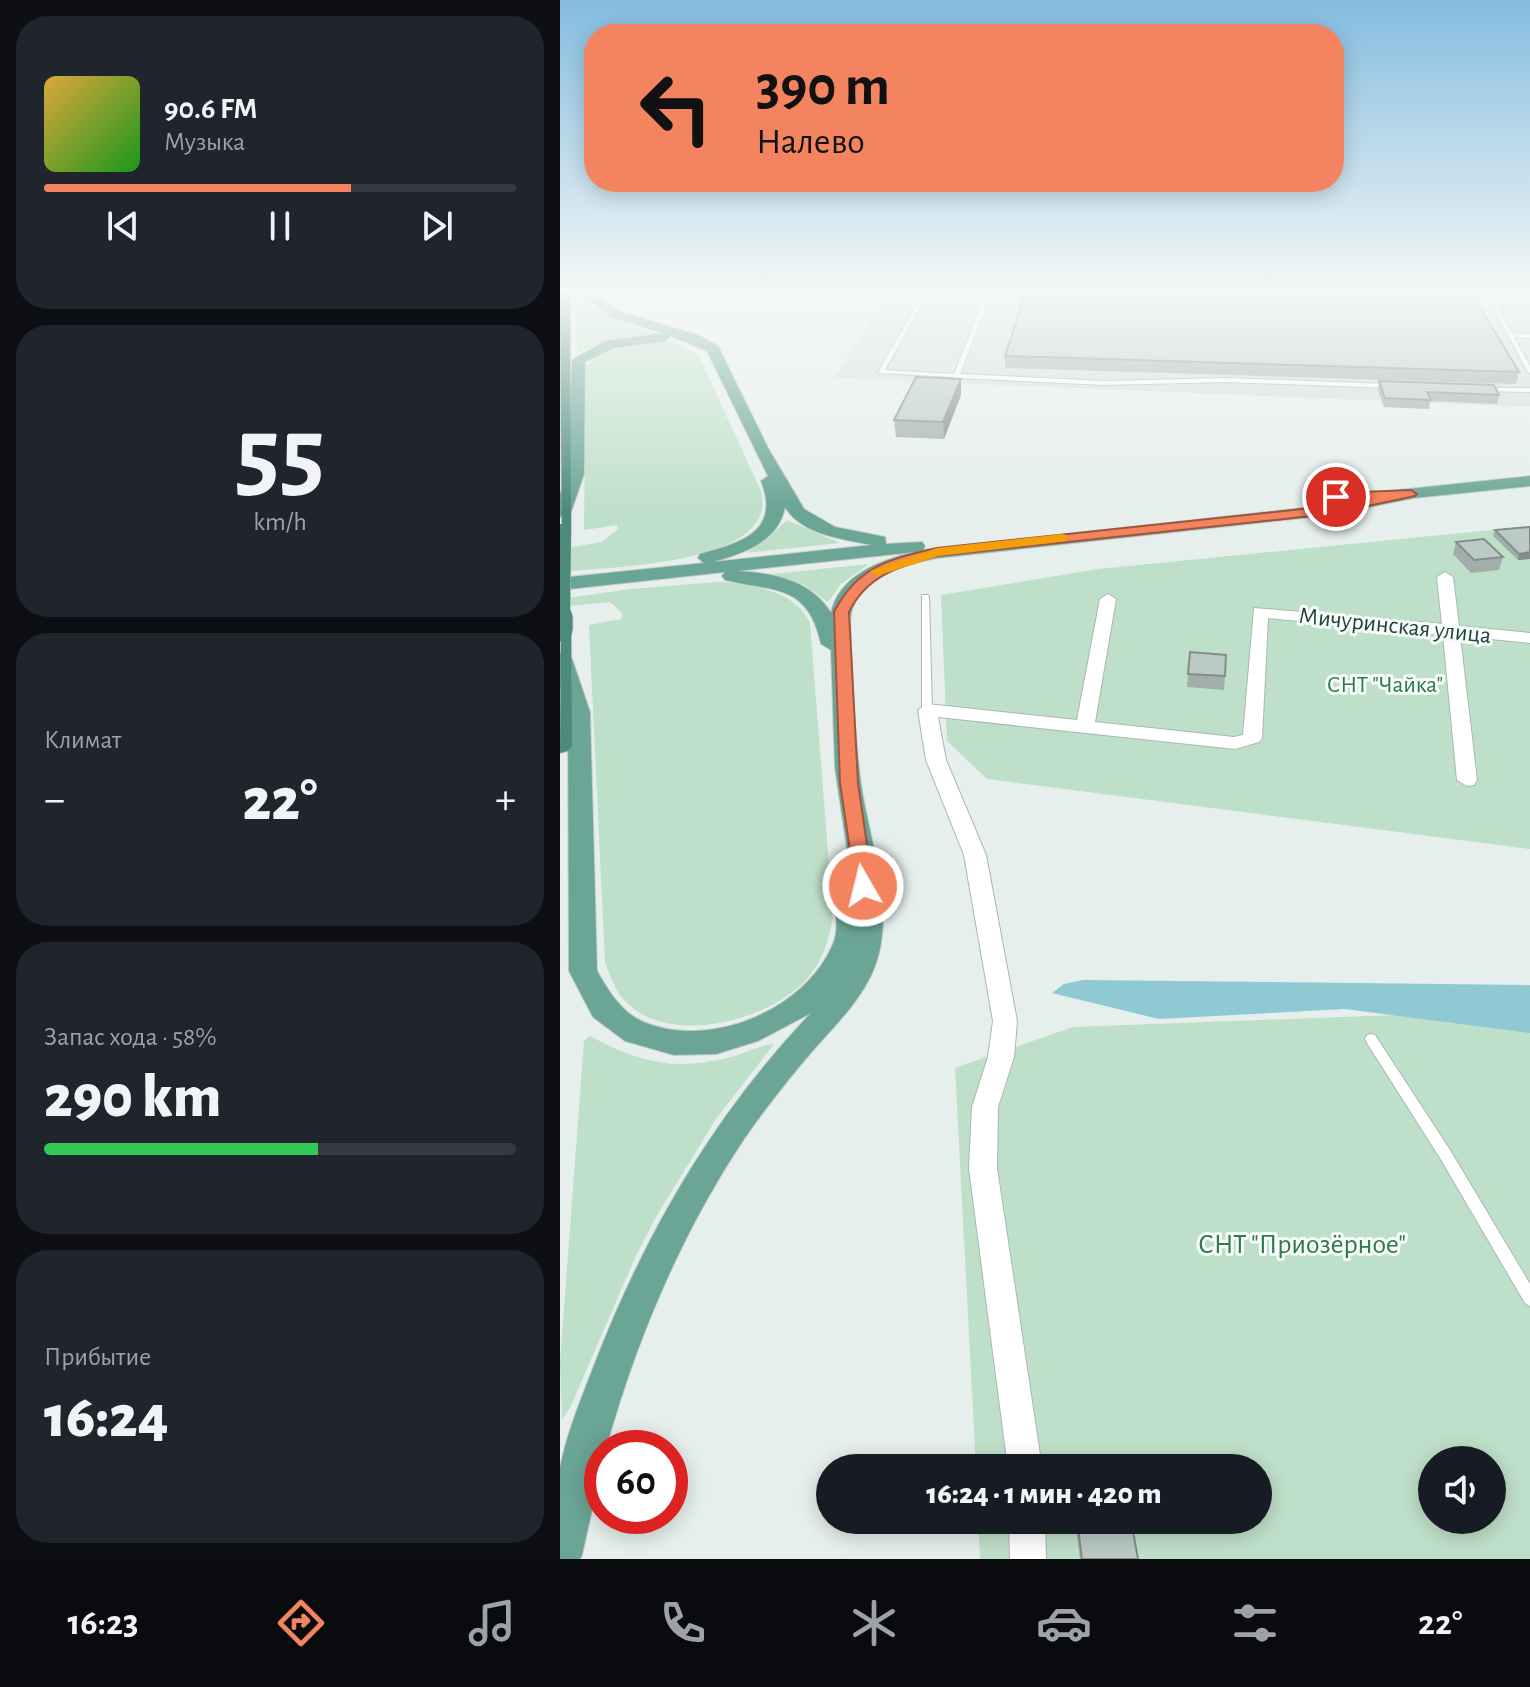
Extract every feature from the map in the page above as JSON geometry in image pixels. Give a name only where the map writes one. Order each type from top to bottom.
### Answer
[{"type":"highway","points":[[560,746],[563,365]]},
{"type":"main road","points":[[562,512],[576,474],[577,365]]},
{"type":"main road","points":[[715,365],[738,402]]},
{"type":"main road","points":[[722,365],[760,448],[797,512],[829,531],[871,541],[911,540],[1311,498],[1411,494]]},
{"type":"main road","points":[[586,581],[705,559],[755,538],[770,524],[777,507],[760,448]]},
{"type":"main road","points":[[560,584],[1530,481]]},
{"type":"main road","points":[[560,1555],[580,1471],[600,1406],[663,1251],[732,1131],[777,1072],[842,997],[860,968],[867,941],[868,920],[849,783],[844,715],[843,605],[866,578],[897,562],[937,552],[1330,510],[1411,494]]},
{"type":"main road","points":[[586,581],[647,583],[736,576],[766,579],[801,593],[818,605],[829,625],[844,715]]},
{"type":"main road","points":[[561,658],[579,712],[583,971],[597,1003],[619,1025],[638,1034],[684,1043],[731,1037],[781,1018],[822,986],[836,968],[849,940],[849,783]]},
{"type":"street","points":[[1445,577],[1467,780]]},
{"type":"street","points":[[1023,1454],[983,1168],[985,1107],[1001,1057],[1005,1021],[975,855],[936,760],[927,710],[1085,727],[1108,599]]},
{"type":"street","name":"Мичуринская улица","points":[[1085,727],[1235,743],[1252,738],[1260,612],[1530,638]]},
{"type":"street","points":[[1027,1534],[1028,1559]]},
{"type":"lane","points":[[885,365],[881,372],[956,377],[1105,383],[1227,380],[1402,386]]},
{"type":"lane","points":[[956,377],[961,365]]},
{"type":"lane","points":[[1482,389],[1530,390]]},
{"type":"lane","points":[[925,597],[927,710]]},
{"type":"lane","points":[[1371,1039],[1445,1154],[1530,1298]]},
{"type":"shaded area","points":[[842,365],[1530,365],[1530,407],[834,378]]},
{"type":"green space","points":[[586,365],[703,365],[761,491],[760,516],[744,535],[718,548],[685,558],[560,572],[560,549],[602,542],[618,529],[617,525],[584,530]]},
{"type":"green space","points":[[787,520],[840,543],[746,553]]},
{"type":"green space","name":"СНТ \"Чайка\"","points":[[1530,526],[1530,849],[987,779],[947,741],[941,595],[1098,569]]},
{"type":"green space","points":[[869,564],[841,584],[828,602],[804,585],[773,574]]},
{"type":"green space","points":[[716,582],[770,590],[793,603],[810,623],[833,916],[827,943],[816,967],[786,997],[739,1018],[712,1024],[685,1025],[660,1022],[638,1012],[620,995],[605,962],[589,625],[622,619],[622,613],[610,602],[560,607],[560,599]]},
{"type":"green space","name":"СНТ \"Приозёрное\"","points":[[1530,1010],[1530,1559],[980,1559],[979,1534],[1272,1534],[1272,1454],[975,1454],[955,1068],[1073,1027]]},
{"type":"green space","points":[[590,1036],[640,1058],[672,1064],[733,1057],[774,1044],[716,1119],[656,1217],[570,1408],[562,1419],[560,1362],[584,1041]]},
{"type":"water","points":[[1083,980],[1530,985],[1530,1033],[1345,1009],[1159,1019],[1052,993],[1064,984]]},
{"type":"building","points":[[1286,365],[1515,365],[1519,372]]},
{"type":"building","points":[[916,377],[961,379],[943,422],[894,420]]},
{"type":"building","points":[[1379,381],[1494,385],[1499,395],[1427,392],[1431,400],[1385,398]]},
{"type":"building","points":[[1530,527],[1530,552],[1519,554],[1495,530]]},
{"type":"building","points":[[1484,539],[1503,557],[1474,560],[1456,542]]},
{"type":"building","points":[[1190,652],[1226,655],[1225,676],[1188,674]]},
{"type":"building","points":[[1079,1534],[1134,1534],[1138,1559],[1082,1559]]},
{"type":"slow traffic","points":[[877,571],[897,562],[937,552],[1062,538]]},
{"type":"route","points":[[863,886],[849,783],[841,612],[851,592],[866,578],[897,562],[937,552],[1330,510],[1411,494],[1336,497]]}]
